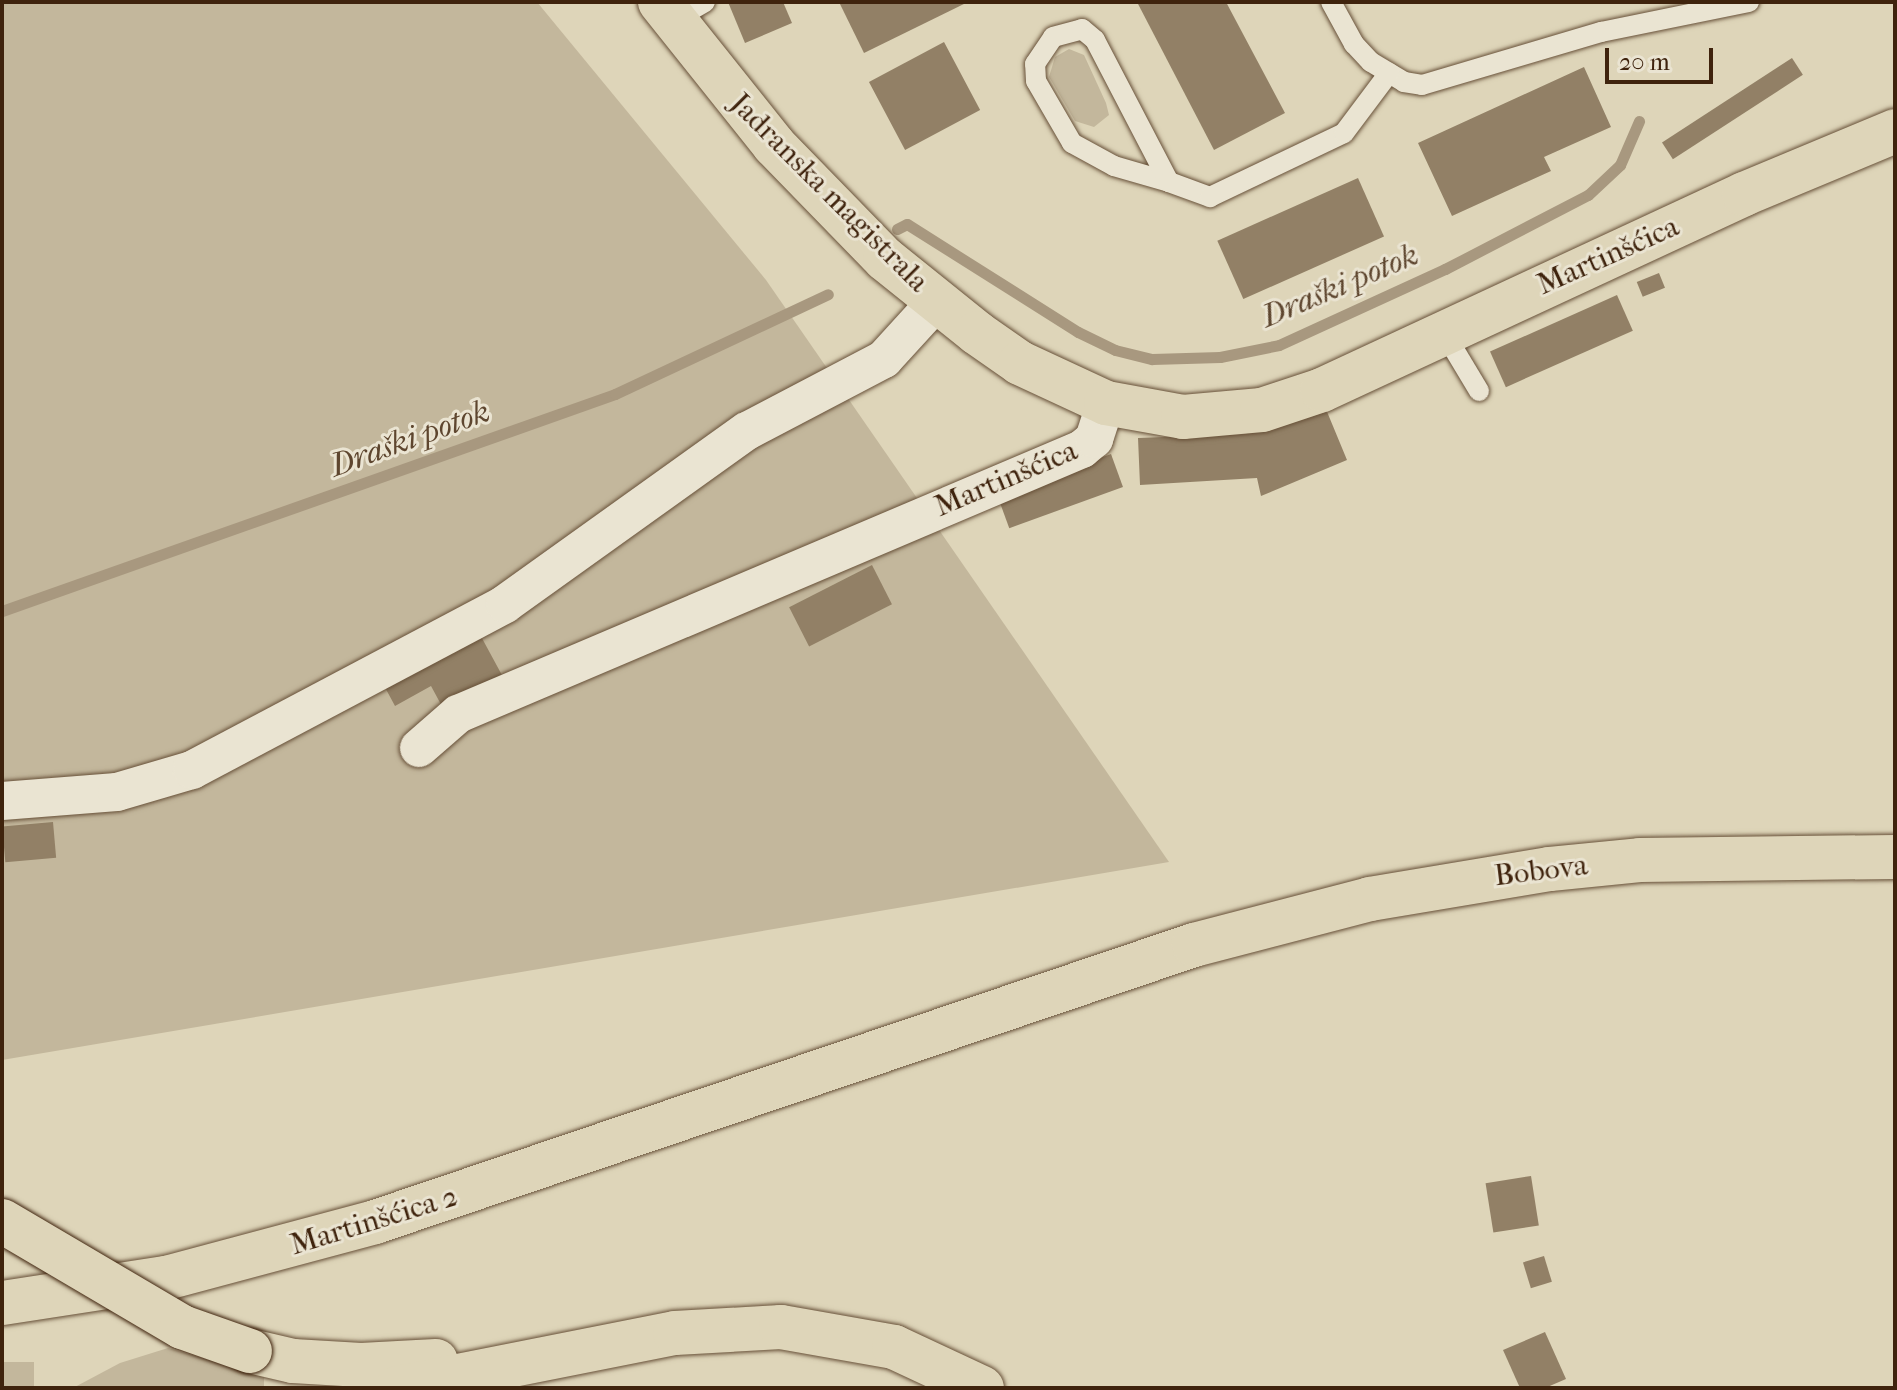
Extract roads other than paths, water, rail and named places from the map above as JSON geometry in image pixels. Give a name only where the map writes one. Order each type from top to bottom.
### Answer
[{"type":"main road","name":"Jadranska magistrala","points":[[679,8],[774,145],[885,259],[1020,363],[1106,403]]},
{"type":"main road","name":"Martinšćica","points":[[1106,403],[1183,417],[1262,410],[1322,390],[1443,331],[1824,158],[1895,131]]},
{"type":"main road","name":"Bobova","points":[[511,1179],[1194,945],[1370,899],[1550,869],[1732,855],[1895,857]]},
{"type":"main road","name":"Martinšćica 2","points":[[6,1302],[166,1278],[236,1262],[511,1179]]},
{"type":"main road","points":[[2,1221],[168,1320],[250,1351],[293,1361],[361,1365],[562,1353]]},
{"type":"main road","points":[[397,1388],[675,1333],[781,1327],[894,1347],[982,1388]]},
{"type":"street","points":[[2,801],[117,792],[192,770],[492,611],[747,431],[884,359],[937,301]]},
{"type":"street","name":"Martinšćica","points":[[419,748],[458,714],[1082,449],[1094,439],[1106,403]]},
{"type":"lane","points":[[1331,2],[1354,44],[1389,73],[1422,85],[1450,81],[1601,32],[1749,2]]},
{"type":"lane","points":[[1169,182],[1095,40],[1082,29],[1053,37],[1035,64],[1036,81],[1072,143],[1114,166],[1210,197],[1265,175],[1344,133],[1389,73]]},
{"type":"lane","points":[[1443,331],[1479,391]]},
{"type":"waterway","name":"Draški potok","points":[[897,229],[907,224],[1078,332],[1115,350],[1152,359],[1220,357],[1279,345],[1445,269],[1588,195],[1620,165],[1639,121]]},
{"type":"waterway","name":"Draški potok","points":[[2,611],[615,394],[828,294]]}]
